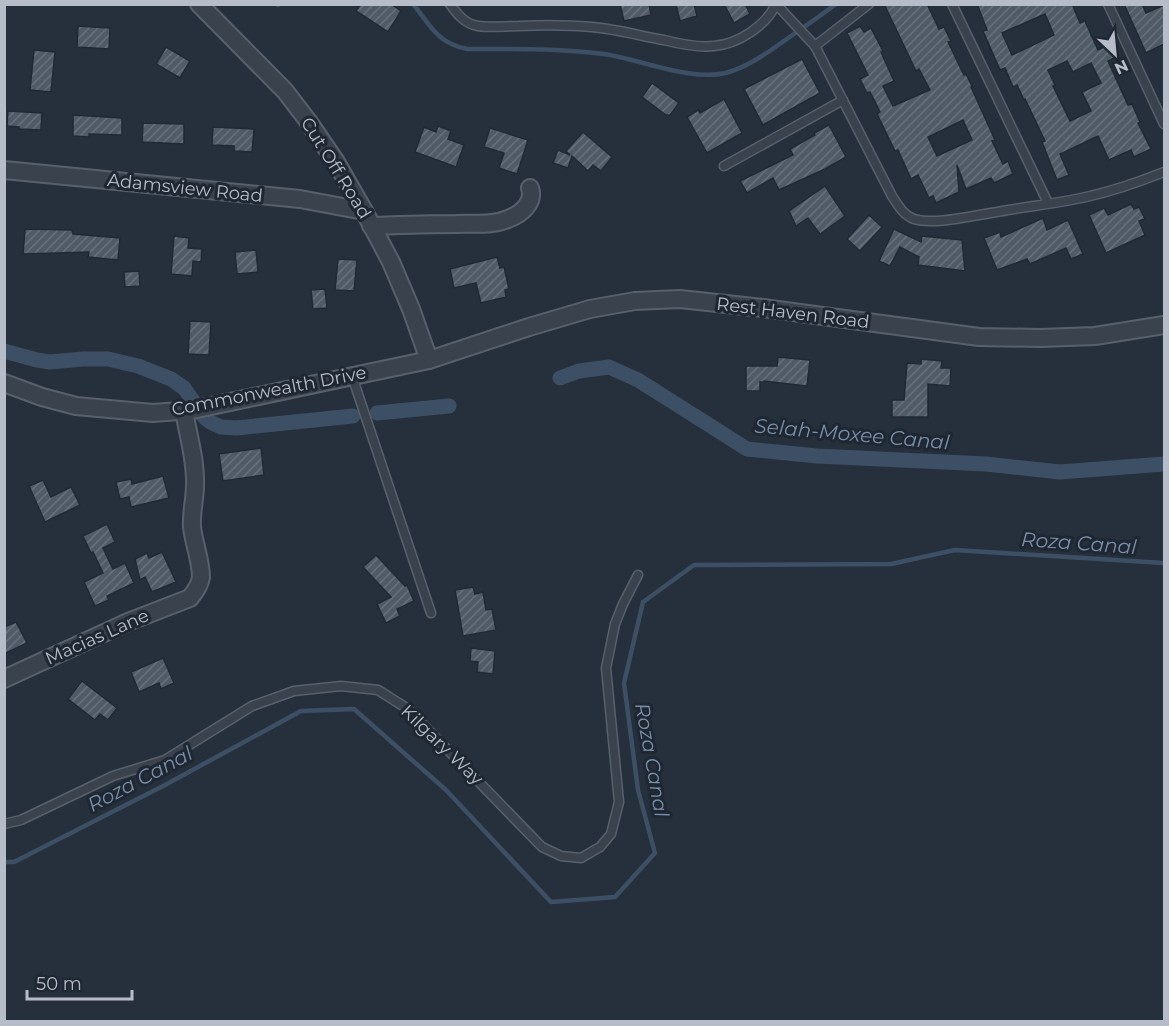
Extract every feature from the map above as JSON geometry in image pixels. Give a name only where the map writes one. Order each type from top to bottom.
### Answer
[{"type":"street","name":"Cut Off Road","points":[[199,4],[285,91],[336,162],[390,262],[429,360]]},
{"type":"street","name":"Adamsview Road","points":[[4,170],[300,199],[368,218],[489,223],[508,219],[530,202],[532,194],[530,188]]},
{"type":"street","name":"Rest Haven Road","points":[[429,360],[590,309],[635,302],[680,299],[979,337],[1095,336],[1164,325]]},
{"type":"street","name":"Commonwealth Drive","points":[[4,383],[76,406],[153,412],[195,409],[429,360]]},
{"type":"street","name":"Macias Lane","points":[[4,679],[128,622],[190,598],[197,589],[201,580],[200,566],[192,523],[195,483],[195,409]]},
{"type":"lane","points":[[450,4],[462,19],[479,27],[593,27],[679,44],[706,46],[716,46],[744,36],[767,19],[776,4],[815,46],[892,196],[901,209],[915,219],[954,219],[1084,197],[1117,189],[1164,172]]},
{"type":"lane","points":[[815,46],[869,4]]},
{"type":"lane","points":[[952,4],[1048,203]]},
{"type":"lane","points":[[1108,4],[1164,124]]},
{"type":"lane","points":[[724,166],[843,100]]},
{"type":"lane","points":[[352,376],[430,613]]},
{"type":"lane","name":"Kilgary Way","points":[[4,824],[21,820],[113,776],[165,760],[252,706],[294,692],[341,686],[378,690],[408,709],[542,847],[561,856],[580,858],[600,847],[612,834],[619,802],[606,668],[615,624],[638,575]]},
{"type":"building","points":[[361,4],[391,4],[401,11],[388,32],[356,11]]},
{"type":"building","points":[[620,4],[649,4],[651,15],[624,21]]},
{"type":"building","points":[[676,4],[694,4],[697,16],[680,21]]},
{"type":"building","points":[[724,4],[745,4],[750,14],[734,23]]},
{"type":"building","points":[[884,4],[927,4],[939,29],[944,27],[951,41],[948,42],[972,86],[995,140],[992,141],[1003,164],[1008,161],[1013,174],[994,183],[991,178],[966,189],[957,165],[959,192],[936,203],[933,196],[929,198],[918,175],[911,179],[898,150],[895,151],[877,114],[880,112],[870,92],[867,93],[860,79],[868,75],[847,33],[860,26],[864,32],[871,28],[883,51],[881,52],[894,81],[883,86],[893,106],[930,90],[919,69],[916,71]],"holes":[[[963,120],[972,140],[937,156],[928,137]]]},
{"type":"building","points":[[977,4],[1072,4],[1080,23],[1085,21],[1098,50],[1108,45],[1114,58],[1108,61],[1128,105],[1132,104],[1140,122],[1138,123],[1151,149],[1134,157],[1131,150],[1109,160],[1098,136],[1060,154],[1069,175],[1057,180],[1042,142],[1045,141],[1017,85],[1013,87],[1005,68],[1000,70],[983,31],[987,30]],"holes":[[[1045,14],[1054,35],[1012,55],[1002,33]],[[1067,61],[1073,72],[1091,63],[1101,83],[1082,92],[1091,111],[1070,121],[1048,70]]]},
{"type":"building","points":[[1124,4],[1142,4],[1146,13],[1164,5],[1164,44],[1146,53]]},
{"type":"building","points":[[78,26],[110,28],[109,49],[77,47]]},
{"type":"building","points":[[166,47],[190,61],[180,78],[156,64]]},
{"type":"building","points":[[34,50],[55,52],[51,92],[30,90]]},
{"type":"building","points":[[802,59],[820,93],[763,125],[744,89]]},
{"type":"building","points":[[652,83],[679,103],[670,115],[666,115],[642,97]]},
{"type":"building","points":[[724,99],[742,133],[707,153],[687,117],[698,110],[700,113]]},
{"type":"building","points":[[8,111],[42,113],[41,130],[7,126]]},
{"type":"building","points":[[73,115],[122,118],[122,135],[73,136]]},
{"type":"building","points":[[143,123],[184,124],[184,144],[142,142]]},
{"type":"building","points":[[829,125],[846,157],[779,190],[773,178],[747,193],[740,181],[793,155],[790,149]]},
{"type":"building","points":[[438,126],[451,131],[448,139],[464,145],[456,167],[415,152],[424,127],[436,132]]},
{"type":"building","points":[[213,127],[254,129],[252,152],[234,151],[234,146],[212,145]]},
{"type":"building","points":[[490,128],[528,140],[517,174],[499,168],[504,153],[484,147]]},
{"type":"building","points":[[583,132],[612,157],[601,171],[593,165],[588,171],[572,156],[568,168],[553,163],[558,150],[570,155],[566,151]]},
{"type":"building","points":[[825,186],[845,216],[820,234],[808,218],[796,226],[789,211]]},
{"type":"building","points":[[1131,204],[1134,209],[1139,207],[1145,219],[1139,221],[1145,235],[1106,253],[1089,215],[1104,208],[1108,215]]},
{"type":"building","points":[[869,215],[882,227],[860,251],[847,239]]},
{"type":"building","points":[[1043,218],[1047,230],[1068,220],[1083,254],[1071,259],[1066,248],[1030,264],[1027,259],[997,270],[984,238],[1000,232],[1001,237]]},
{"type":"building","points":[[25,229],[72,230],[73,234],[120,238],[118,260],[88,257],[89,252],[23,254]]},
{"type":"building","points":[[894,229],[921,242],[922,236],[962,240],[965,271],[918,265],[919,257],[900,247],[890,266],[879,261]]},
{"type":"building","points":[[174,236],[189,238],[188,248],[202,249],[201,262],[193,261],[192,276],[171,274]]},
{"type":"building","points":[[256,250],[258,272],[237,274],[235,252]]},
{"type":"building","points":[[497,257],[500,268],[504,267],[509,289],[505,290],[506,297],[481,303],[476,283],[454,288],[450,269]]},
{"type":"building","points":[[338,259],[357,260],[354,291],[335,290]]},
{"type":"building","points":[[139,271],[140,286],[125,287],[124,272]]},
{"type":"building","points":[[325,289],[327,308],[313,309],[311,290]]},
{"type":"building","points":[[190,321],[211,322],[209,355],[188,354]]},
{"type":"building","points":[[778,357],[810,360],[807,386],[764,381],[760,382],[760,391],[746,391],[746,366],[777,366]]},
{"type":"building","points":[[921,359],[942,361],[941,368],[951,368],[950,386],[928,384],[928,417],[892,417],[892,400],[904,400],[907,363],[921,364]]},
{"type":"building","points":[[261,448],[264,475],[223,481],[219,454]]},
{"type":"building","points":[[163,476],[169,498],[131,507],[129,497],[120,499],[116,482],[131,479],[132,484]]},
{"type":"building","points":[[43,480],[51,497],[71,487],[80,505],[45,522],[29,486]]},
{"type":"building","points":[[107,524],[115,542],[103,548],[113,569],[125,563],[134,583],[107,596],[109,600],[95,606],[84,582],[103,573],[83,536]]},
{"type":"building","points":[[162,552],[176,582],[152,592],[145,577],[140,580],[135,559],[147,553],[149,558]]},
{"type":"building","points":[[376,555],[405,586],[407,585],[414,601],[397,609],[400,616],[386,623],[377,604],[391,597],[363,567]]},
{"type":"building","points":[[473,587],[475,594],[483,592],[486,610],[492,609],[496,630],[463,636],[455,590]]},
{"type":"building","points":[[16,622],[27,643],[4,654],[4,627]]},
{"type":"building","points":[[471,648],[495,651],[493,674],[477,672],[478,662],[470,661]]},
{"type":"building","points":[[163,658],[174,683],[161,689],[159,683],[139,692],[131,672]]},
{"type":"building","points":[[82,681],[117,708],[108,720],[100,714],[95,720],[68,699]]},
{"type":"waterway","points":[[413,4],[441,38],[448,43],[467,49],[587,52],[700,75],[729,72],[758,59],[836,4]]},
{"type":"waterway","name":"Selah-Moxee Canal","points":[[4,351],[50,362],[108,359],[138,366],[171,379],[184,388],[205,418],[221,427],[236,428],[353,416]]},
{"type":"waterway","name":"Selah-Moxee Canal","points":[[560,378],[579,371],[609,367],[638,380],[747,449],[817,456],[986,464],[1060,472],[1164,464]]},
{"type":"waterway","name":"Selah-Moxee Canal","points":[[377,413],[449,406]]},
{"type":"waterway","name":"Roza Canal","points":[[4,862],[14,862],[165,785],[301,711],[354,709],[446,790],[551,902],[615,897],[655,853],[638,790],[624,683],[643,602],[694,565],[891,564],[955,550],[1164,564]]}]
